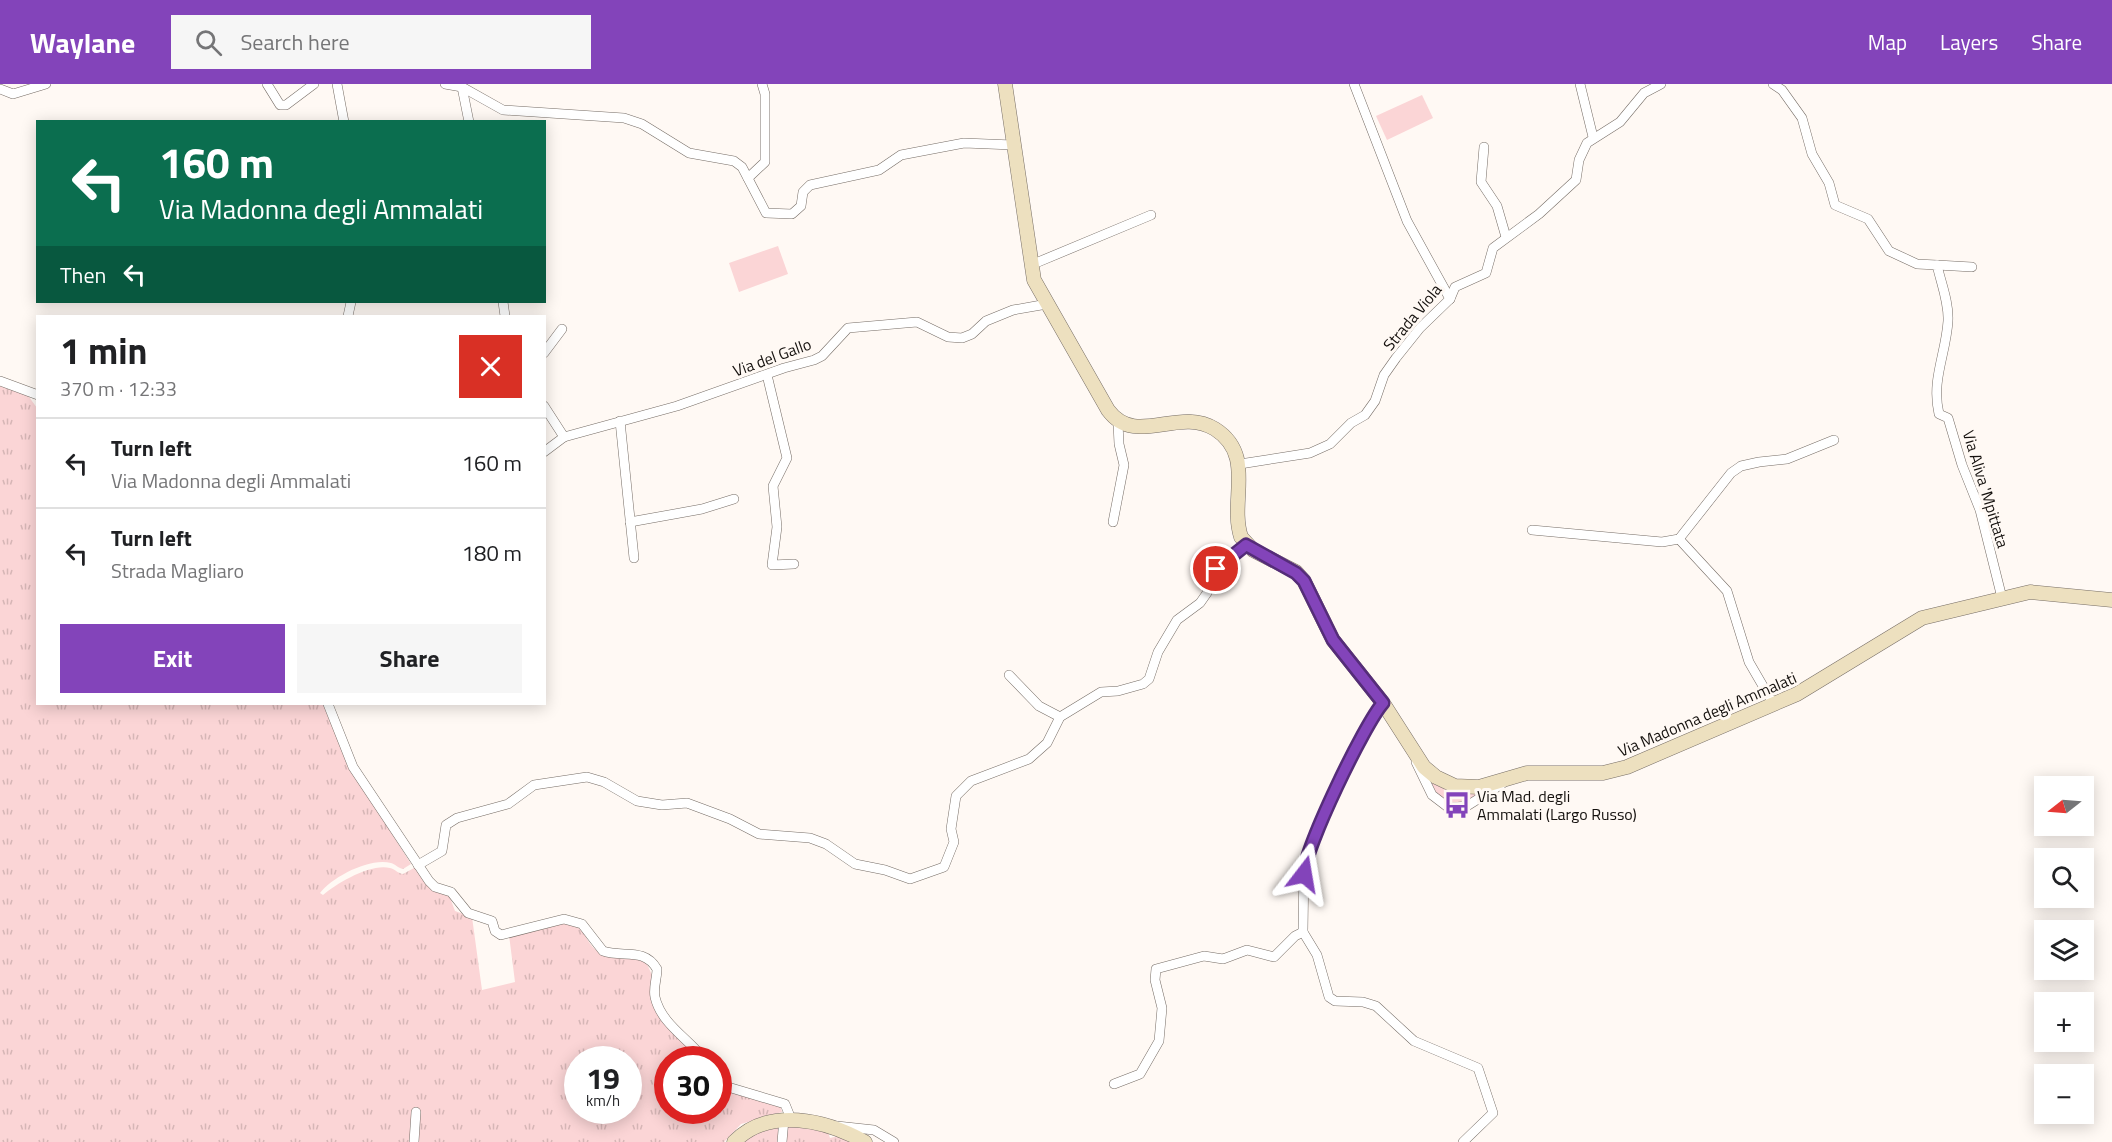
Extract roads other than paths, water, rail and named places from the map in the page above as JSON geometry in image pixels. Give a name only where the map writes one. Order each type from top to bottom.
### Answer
[{"type":"street","points":[[0,88],[13,94],[46,84]]},
{"type":"street","points":[[267,84],[280,105],[286,105],[314,84]]},
{"type":"street","points":[[337,84],[344,120]]},
{"type":"street","points":[[445,84],[462,87],[503,110],[624,118],[642,124],[689,153],[734,161],[748,178],[766,213],[792,214],[801,206],[802,192],[810,185],[879,170],[901,155],[964,143],[1013,146]]},
{"type":"street","points":[[748,178],[765,162],[765,94],[762,84]]},
{"type":"street","points":[[1005,84],[1034,280],[1108,410],[1118,423],[1119,444],[1124,465],[1113,522]]},
{"type":"street","points":[[1354,84],[1407,221],[1450,299]]},
{"type":"street","points":[[1580,84],[1593,137],[1620,122],[1644,93],[1661,84]]},
{"type":"street","points":[[1773,84],[1782,90],[1802,118],[1812,154],[1829,183],[1835,205],[1868,219],[1889,251],[1917,264],[1972,267]]},
{"type":"street","points":[[462,87],[469,120]]},
{"type":"street","name":"Strada Viola","points":[[1240,464],[1310,453],[1330,444],[1351,423],[1365,415],[1375,400],[1384,375],[1420,328],[1450,299],[1455,287],[1486,273],[1493,248],[1539,214],[1576,180],[1579,160],[1593,137]]},
{"type":"street","points":[[1485,147],[1481,182],[1497,206],[1506,237]]},
{"type":"street","points":[[1031,265],[1151,215]]},
{"type":"street","name":"Via Aliva 'Mpittata","points":[[1938,265],[1948,320],[1935,396],[1939,414],[1948,418],[1962,465],[1980,510],[2002,598]]},
{"type":"street","name":"Via del Gallo","points":[[546,451],[564,438],[716,394],[822,356],[848,327],[917,322],[948,337],[962,338],[972,334],[986,321],[1013,310],[1047,304]]},
{"type":"street","points":[[546,350],[562,329]]},
{"type":"street","points":[[767,375],[787,458],[773,486],[777,527],[772,565],[794,564]]},
{"type":"street","points":[[0,381],[36,394]]},
{"type":"street","points":[[546,409],[564,438]]},
{"type":"street","points":[[620,421],[634,558]]},
{"type":"street","points":[[418,865],[442,851],[446,825],[457,818],[508,804],[534,785],[587,777],[604,782],[637,801],[662,805],[687,804],[730,819],[759,834],[810,838],[826,844],[855,864],[885,870],[910,879],[944,867],[954,842],[952,813],[956,796],[962,787],[971,781],[1029,759],[1047,744],[1060,717],[1101,692],[1118,691],[1143,684],[1149,679],[1158,652],[1178,620],[1194,610],[1207,593],[1210,574],[1246,545],[1239,531],[1240,464],[1224,436],[1198,422],[1178,421],[1145,427],[1118,423]]},
{"type":"street","points":[[1532,530],[1662,542],[1679,538],[1731,473],[1741,466],[1787,459],[1799,452],[1834,440]]},
{"type":"street","points":[[630,522],[702,509],[734,499]]},
{"type":"street","points":[[1679,538],[1727,591],[1749,662],[1774,705]]},
{"type":"street","name":"Via Madonna degli Ammalati","points":[[1246,545],[1296,573],[1304,581],[1333,640],[1383,703],[1410,748],[1436,777],[1455,786],[1479,787],[1539,772],[1603,773],[1619,770],[1774,705],[1816,684],[1922,618],[2038,591],[2112,600]]},
{"type":"street","points":[[1009,675],[1039,706],[1060,717]]},
{"type":"street","points":[[1383,703],[1352,757],[1304,862],[1304,932],[1317,954],[1329,997],[1335,1001],[1363,1002],[1376,1006],[1402,1033],[1414,1041],[1478,1068],[1493,1113],[1463,1142]]},
{"type":"street","points":[[328,705],[353,767],[435,887],[451,892],[468,913],[492,921],[495,931],[501,935],[564,919],[582,924],[603,951],[649,958],[657,969],[655,991],[657,1004],[690,1046]]},
{"type":"street","points":[[1410,748],[1432,795],[1449,807],[1457,808],[1477,802],[1512,778]]},
{"type":"street","points":[[1114,1084],[1140,1074],[1159,1041],[1162,1008],[1155,980],[1156,969],[1204,956],[1223,959],[1247,950],[1275,957],[1295,936],[1304,932]]},
{"type":"street","points":[[732,1088],[785,1104],[788,1119],[782,1142]]},
{"type":"street","points":[[414,1142],[416,1112]]},
{"type":"street","points":[[734,1142],[757,1126],[788,1119],[832,1126],[861,1126],[874,1130],[894,1142]]},
{"type":"street","points":[[832,1126],[865,1142]]},
{"type":"place","name":"Via Mad. degli Ammalati (Largo Russo)","points":[[1457,805]]}]
